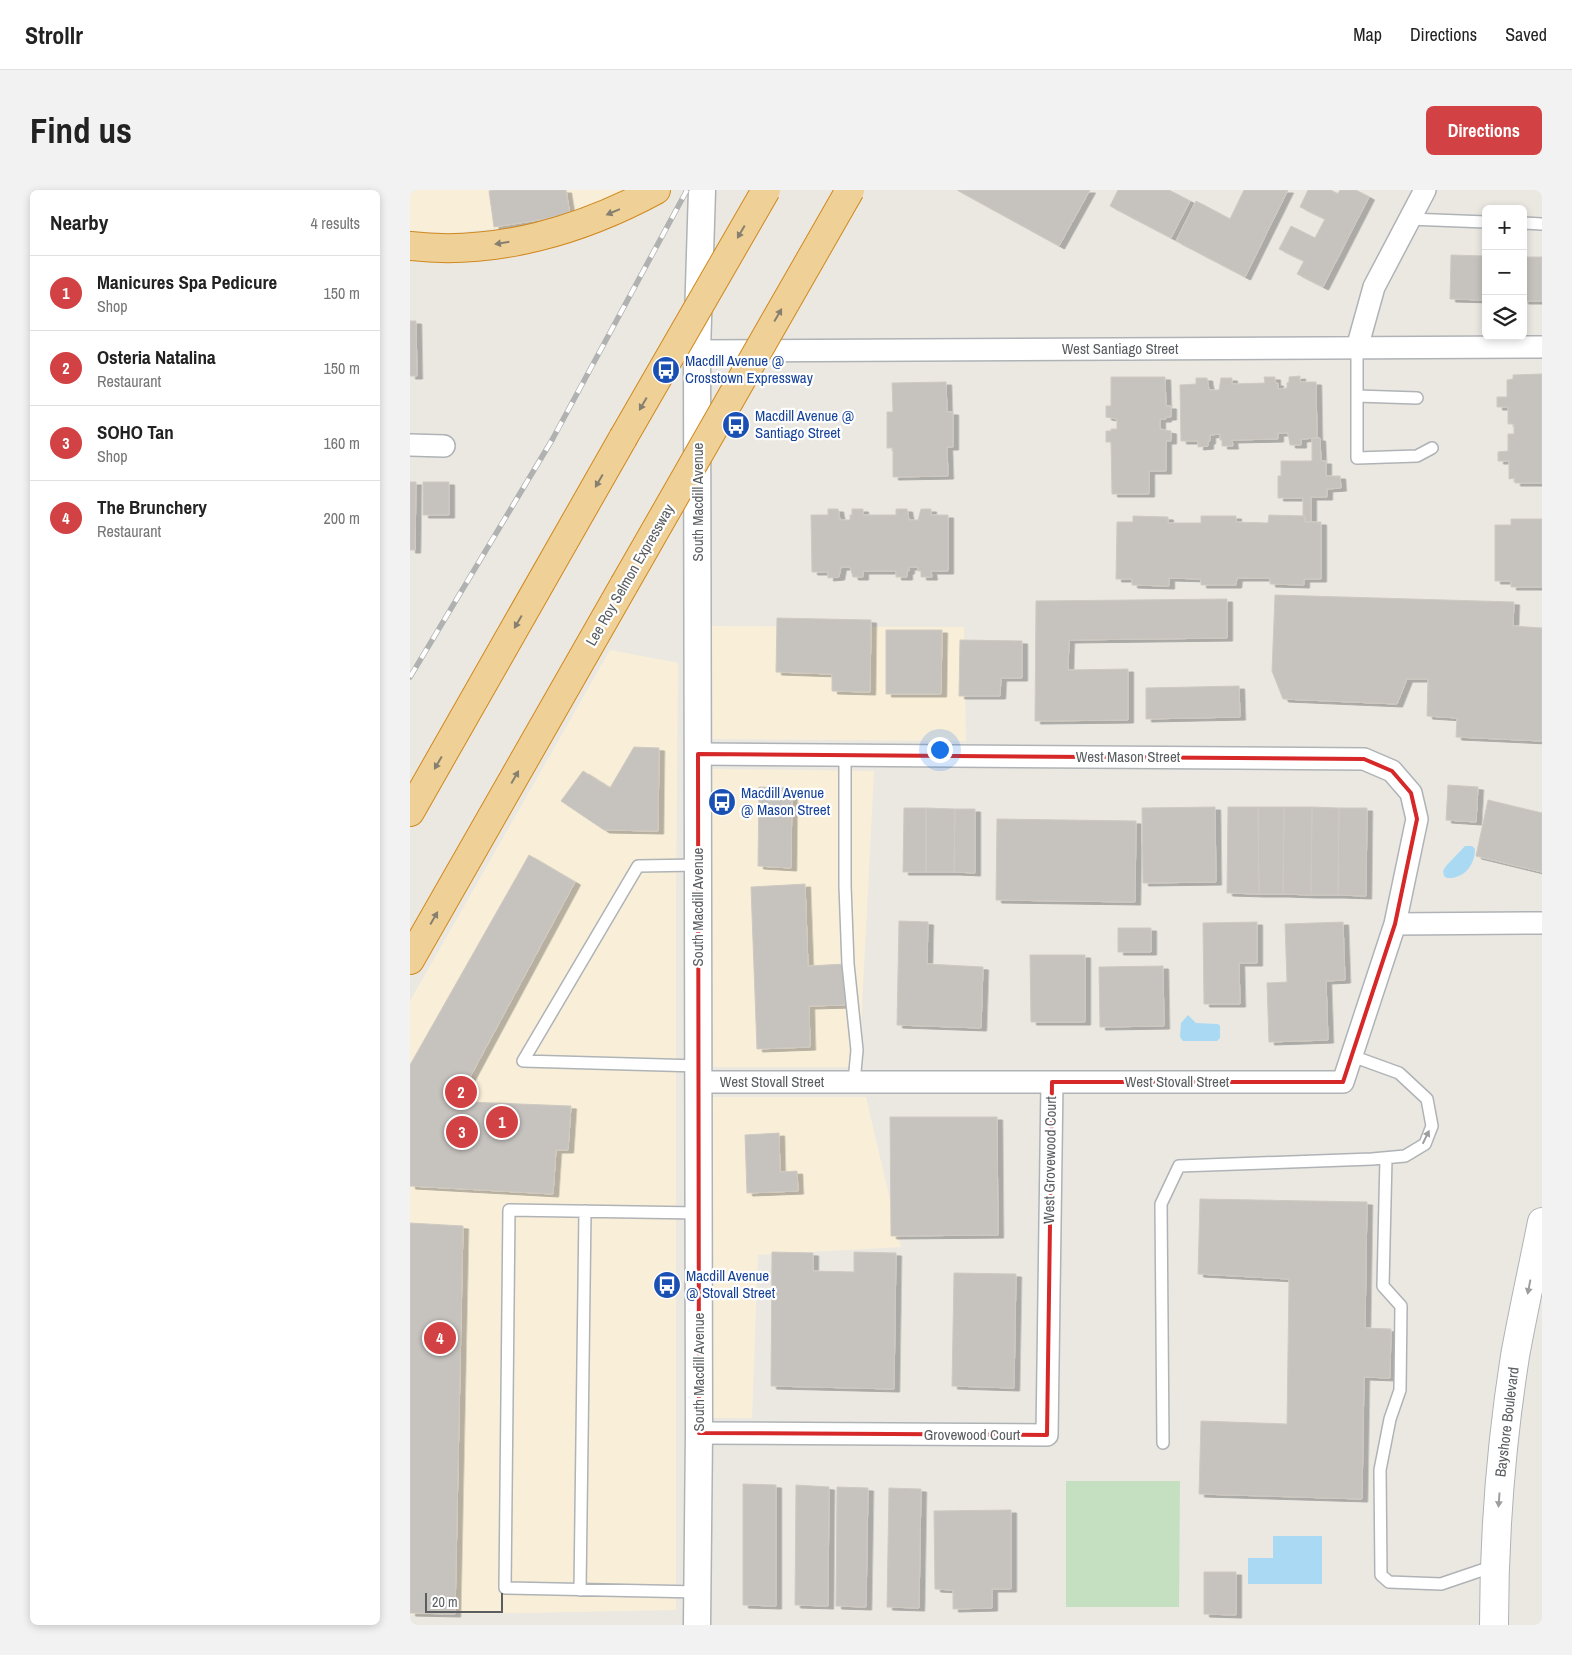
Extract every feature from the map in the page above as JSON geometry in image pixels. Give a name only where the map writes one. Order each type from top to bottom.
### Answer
[{"type":"highway","points":[[410,246],[453,248],[488,245],[550,234],[599,218],[656,190]]},
{"type":"highway","points":[[410,812],[766,190]]},
{"type":"highway","name":"Lee Roy Selmon Expressway","points":[[410,960],[850,190]]},
{"type":"main road","name":"Bayshore Boulevard","points":[[1494,1625],[1494,1566],[1502,1454],[1516,1356],[1542,1222]]},
{"type":"street","name":"South Macdill Avenue","points":[[697,1625],[699,1433],[697,351],[702,190]]},
{"type":"street","points":[[1357,348],[1374,288],[1425,190]]},
{"type":"street","name":"West Santiago Street","points":[[697,351],[1542,347]]},
{"type":"street","points":[[410,445],[444,446]]},
{"type":"street","name":"West Mason Street","points":[[698,754],[1364,759],[1392,771],[1411,792],[1417,819],[1395,924]]},
{"type":"street","points":[[1395,924],[1542,923]]},
{"type":"street","name":"West Stovall Street","points":[[698,1074],[854,1082],[1343,1082],[1395,924]]},
{"type":"street","name":"West Grovewood Court","points":[[1049,1238],[1052,1082]]},
{"type":"street","name":"Grovewood Court","points":[[699,1433],[1047,1435],[1049,1238]]},
{"type":"lane","points":[[1410,220],[1482,222]]},
{"type":"lane","points":[[1527,223],[1542,224]]},
{"type":"lane","points":[[1357,348],[1358,458],[1417,456],[1432,448]]},
{"type":"lane","points":[[1357,396],[1418,398]]},
{"type":"lane","points":[[845,755],[845,886],[857,1050],[854,1082]]},
{"type":"lane","points":[[698,865],[638,866],[522,1062],[698,1074]]},
{"type":"lane","points":[[1163,1443],[1162,1204],[1179,1166],[1386,1158],[1405,1156],[1425,1144],[1432,1126],[1427,1099],[1399,1074],[1352,1056]]},
{"type":"lane","points":[[1386,1158],[1383,1286],[1401,1306],[1400,1390],[1390,1419],[1380,1470],[1381,1575],[1389,1582],[1441,1584],[1494,1566]]},
{"type":"lane","points":[[698,1213],[509,1210],[506,1588],[698,1592]]},
{"type":"lane","points":[[580,1590],[585,1211]]},
{"type":"highlighted area","points":[[698,754],[1364,759],[1392,771],[1411,793],[1417,819],[1395,924],[1343,1082],[1052,1082],[1047,1435],[699,1433]]},
{"type":"shaded area","points":[[410,190],[625,190],[586,207],[547,219],[517,226],[453,233],[410,231]]},
{"type":"shaded area","points":[[711,626],[964,627],[966,741],[712,739]]},
{"type":"shaded area","points":[[610,650],[678,663],[676,892],[676,1610],[410,1615],[410,1001]]},
{"type":"shaded area","points":[[712,769],[874,771],[859,1067],[711,1067]]},
{"type":"shaded area","points":[[711,1097],[866,1097],[901,1247],[758,1255],[752,1418],[712,1418]]},
{"type":"green space","points":[[1066,1481],[1180,1481],[1179,1607],[1066,1607]]},
{"type":"water","points":[[1465,846],[1472,846],[1475,849],[1471,865],[1468,870],[1459,876],[1447,878],[1444,876],[1443,871]]},
{"type":"water","points":[[1188,1015],[1196,1023],[1218,1024],[1220,1026],[1220,1038],[1217,1041],[1183,1041],[1180,1037],[1181,1023]]},
{"type":"water","points":[[1273,1536],[1322,1536],[1322,1584],[1248,1584],[1248,1558],[1273,1558]]},
{"type":"building","points":[[566,190],[570,215],[494,227],[489,191]]},
{"type":"building","points":[[957,190],[1090,190],[1059,246]]},
{"type":"building","points":[[1118,190],[1169,190],[1190,201],[1171,238],[1110,206]]},
{"type":"building","points":[[1244,190],[1288,190],[1245,277],[1176,241],[1196,201],[1230,219]]},
{"type":"building","points":[[1308,190],[1331,190],[1338,194],[1340,190],[1356,190],[1369,197],[1323,287],[1297,274],[1304,261],[1279,249],[1291,226],[1315,238],[1325,219],[1300,207]]},
{"type":"building","points":[[1451,255],[1482,256],[1482,300],[1450,299]]},
{"type":"building","points":[[1527,257],[1542,257],[1542,301],[1527,301]]},
{"type":"building","points":[[410,321],[416,321],[417,376],[410,376]]},
{"type":"building","points":[[1542,374],[1542,483],[1515,483],[1515,478],[1509,479],[1509,461],[1498,461],[1498,452],[1508,451],[1508,434],[1514,434],[1514,424],[1508,424],[1508,407],[1497,407],[1497,397],[1507,397],[1507,380],[1513,379],[1513,375]]},
{"type":"building","points":[[1300,376],[1300,382],[1316,382],[1317,438],[1301,439],[1301,445],[1290,445],[1288,433],[1278,433],[1278,439],[1232,440],[1233,446],[1222,446],[1220,434],[1210,435],[1208,446],[1198,447],[1198,441],[1181,441],[1180,385],[1196,384],[1196,378],[1207,378],[1209,390],[1219,390],[1221,378],[1232,378],[1232,384],[1265,383],[1264,377],[1275,377],[1278,389],[1287,388],[1289,377]]},
{"type":"building","points":[[1111,377],[1165,377],[1166,406],[1171,406],[1171,417],[1160,419],[1160,429],[1171,431],[1171,441],[1166,441],[1166,471],[1149,471],[1149,494],[1112,494],[1111,442],[1106,442],[1106,431],[1117,429],[1117,419],[1106,417],[1106,406],[1111,406]]},
{"type":"building","points":[[946,382],[947,412],[953,412],[953,447],[947,447],[948,476],[893,477],[893,448],[887,448],[887,412],[893,412],[892,383]]},
{"type":"building","points":[[1312,438],[1320,438],[1321,461],[1326,461],[1326,476],[1340,476],[1341,488],[1327,489],[1327,497],[1311,497],[1311,522],[1305,522],[1303,498],[1278,498],[1278,476],[1281,476],[1281,461],[1312,461]]},
{"type":"building","points":[[410,482],[416,482],[415,550],[410,550]]},
{"type":"building","points":[[423,482],[449,482],[449,515],[423,515]]},
{"type":"building","points":[[828,509],[838,509],[840,520],[850,520],[852,509],[863,509],[863,515],[896,515],[896,509],[907,509],[909,520],[918,520],[921,509],[931,509],[931,515],[948,515],[948,571],[931,571],[932,577],[921,577],[921,571],[918,571],[918,567],[909,567],[907,577],[896,577],[896,571],[863,571],[863,577],[853,577],[850,567],[841,567],[839,577],[828,578],[828,572],[812,572],[811,515],[828,515]]},
{"type":"building","points":[[1269,515],[1305,516],[1305,522],[1321,522],[1321,579],[1304,579],[1304,585],[1270,584],[1270,578],[1237,578],[1236,585],[1201,585],[1201,579],[1169,578],[1169,586],[1132,585],[1132,579],[1116,579],[1117,522],[1133,522],[1133,516],[1168,517],[1168,523],[1201,523],[1201,516],[1236,516],[1236,522],[1268,523]]},
{"type":"building","points":[[1511,519],[1542,519],[1542,587],[1511,587],[1511,581],[1495,581],[1495,525],[1511,525]]},
{"type":"building","points":[[1275,595],[1514,602],[1513,626],[1542,628],[1542,741],[1456,737],[1457,718],[1427,716],[1428,679],[1407,679],[1397,704],[1283,699],[1272,671]]},
{"type":"building","points":[[1227,599],[1227,638],[1069,640],[1068,670],[1128,669],[1128,720],[1035,721],[1036,601]]},
{"type":"building","points":[[777,618],[871,620],[870,692],[832,691],[832,674],[776,672]]},
{"type":"building","points":[[886,630],[942,630],[941,694],[886,694]]},
{"type":"building","points":[[960,640],[1022,641],[1022,678],[1001,678],[1000,696],[959,696]]},
{"type":"building","points":[[1239,686],[1240,717],[1146,719],[1146,688]]},
{"type":"building","points":[[634,747],[659,748],[658,831],[604,830],[561,801],[583,771],[610,788]]},
{"type":"building","points":[[1448,785],[1478,787],[1476,822],[1446,820]]},
{"type":"building","points":[[759,787],[792,788],[791,868],[758,866]]},
{"type":"building","points":[[1488,800],[1542,813],[1542,872],[1476,856]]},
{"type":"building","points":[[1215,807],[1216,882],[1143,883],[1142,808]]},
{"type":"building","points":[[1228,807],[1258,807],[1259,894],[1227,893]]},
{"type":"building","points":[[1258,807],[1284,807],[1283,894],[1259,894]]},
{"type":"building","points":[[1284,807],[1312,807],[1311,895],[1283,894]]},
{"type":"building","points":[[1312,807],[1339,808],[1338,895],[1311,895]]},
{"type":"building","points":[[904,808],[926,808],[926,872],[903,872]]},
{"type":"building","points":[[926,808],[955,809],[954,872],[926,872]]},
{"type":"building","points":[[1339,808],[1367,808],[1366,896],[1338,895]]},
{"type":"building","points":[[955,809],[975,809],[975,873],[954,872]]},
{"type":"building","points":[[997,819],[1136,821],[1135,902],[996,900]]},
{"type":"building","points":[[529,855],[575,882],[462,1092],[468,1102],[571,1106],[568,1150],[556,1150],[553,1194],[410,1186],[410,1065]]},
{"type":"building","points":[[805,884],[808,966],[844,964],[845,1005],[809,1006],[810,1047],[757,1049],[751,887]]},
{"type":"building","points":[[899,921],[928,922],[927,964],[983,967],[981,1028],[897,1025]]},
{"type":"building","points":[[1257,922],[1257,963],[1239,963],[1240,1004],[1204,1004],[1203,923]]},
{"type":"building","points":[[1343,922],[1345,980],[1326,981],[1328,1040],[1269,1042],[1267,983],[1287,982],[1285,924]]},
{"type":"building","points":[[1118,928],[1151,928],[1151,952],[1118,952]]},
{"type":"building","points":[[1030,955],[1085,955],[1085,1022],[1031,1022]]},
{"type":"building","points":[[1163,966],[1164,1026],[1100,1027],[1099,967]]},
{"type":"building","points":[[890,1117],[997,1117],[998,1235],[891,1236]]},
{"type":"building","points":[[779,1133],[780,1172],[797,1171],[798,1191],[747,1193],[745,1135]]},
{"type":"building","points":[[1200,1199],[1367,1202],[1365,1328],[1391,1329],[1390,1378],[1364,1377],[1362,1499],[1199,1494],[1201,1421],[1287,1424],[1289,1279],[1198,1274]]},
{"type":"building","points":[[410,1223],[463,1226],[455,1614],[410,1613]]},
{"type":"building","points":[[772,1252],[813,1253],[813,1271],[854,1272],[854,1252],[896,1253],[894,1389],[771,1386]]},
{"type":"building","points":[[954,1273],[1016,1274],[1014,1388],[952,1386]]},
{"type":"building","points":[[743,1484],[776,1485],[776,1606],[743,1605]]},
{"type":"building","points":[[796,1485],[829,1487],[828,1606],[795,1605]]},
{"type":"building","points":[[837,1487],[868,1488],[866,1607],[836,1606]]},
{"type":"building","points":[[889,1488],[921,1489],[919,1608],[887,1607]]},
{"type":"building","points":[[1011,1510],[1011,1589],[992,1589],[992,1608],[953,1609],[953,1590],[935,1589],[934,1511]]},
{"type":"building","points":[[1204,1572],[1236,1572],[1236,1615],[1204,1614]]},
{"type":"railway","points":[[410,677],[552,440],[687,190]]},
{"type":"place","name":"Macdill Avenue @ Crosstown Expressway","points":[[666,370]]},
{"type":"place","name":"Macdill Avenue @ Santiago Street","points":[[736,425]]},
{"type":"place","name":"Macdill Avenue @ Mason Street","points":[[722,802]]},
{"type":"place","name":"Osteria Natalina","points":[[461,1092]]},
{"type":"place","name":"Manicures Spa Pedicure","points":[[502,1122]]},
{"type":"place","name":"SOHO Tan","points":[[462,1132]]},
{"type":"place","name":"Macdill Avenue @ Stovall Street","points":[[667,1285]]},
{"type":"place","name":"The Brunchery","points":[[440,1338]]}]
